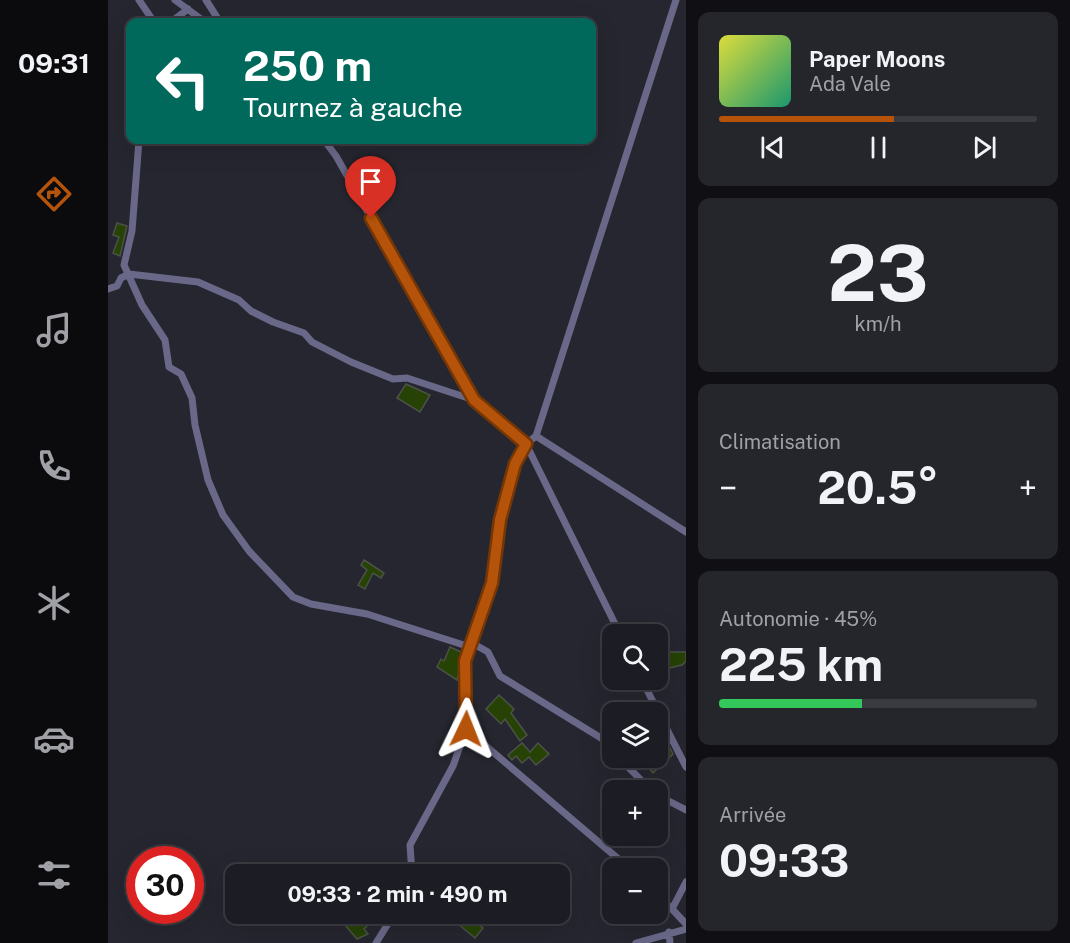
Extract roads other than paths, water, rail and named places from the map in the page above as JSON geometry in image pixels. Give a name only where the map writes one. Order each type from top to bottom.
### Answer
[{"type":"street","points":[[139,0],[151,18]]},
{"type":"street","points":[[175,0],[200,18]]},
{"type":"street","points":[[206,0],[217,18]]},
{"type":"street","points":[[411,864],[410,845],[453,766],[466,729],[465,661],[492,583],[500,520],[515,464],[526,444],[536,436],[676,0]]},
{"type":"street","points":[[176,18],[188,9]]},
{"type":"street","points":[[140,144],[132,231],[124,265],[142,305],[165,340],[169,367],[181,374],[192,398],[195,425],[214,497],[223,515],[249,551],[293,597],[311,604],[367,614],[488,652],[500,676],[602,739]]},
{"type":"street","points":[[326,144],[474,400],[526,444],[615,624]]},
{"type":"street","points":[[108,289],[117,286],[121,278],[129,274],[198,282],[228,295],[251,311],[273,322],[304,333],[312,342],[351,362],[393,379],[407,378],[474,400]]},
{"type":"street","points":[[536,436],[686,532]]},
{"type":"street","points":[[647,690],[686,767]]},
{"type":"street","points":[[466,729],[617,858]]},
{"type":"street","points":[[629,768],[641,780]]},
{"type":"street","points":[[668,801],[686,810]]},
{"type":"street","points":[[672,909],[686,882]]},
{"type":"street","points":[[636,943],[686,926],[668,905]]},
{"type":"street","points":[[376,943],[388,924]]},
{"type":"street","points":[[669,932],[670,943]]}]
